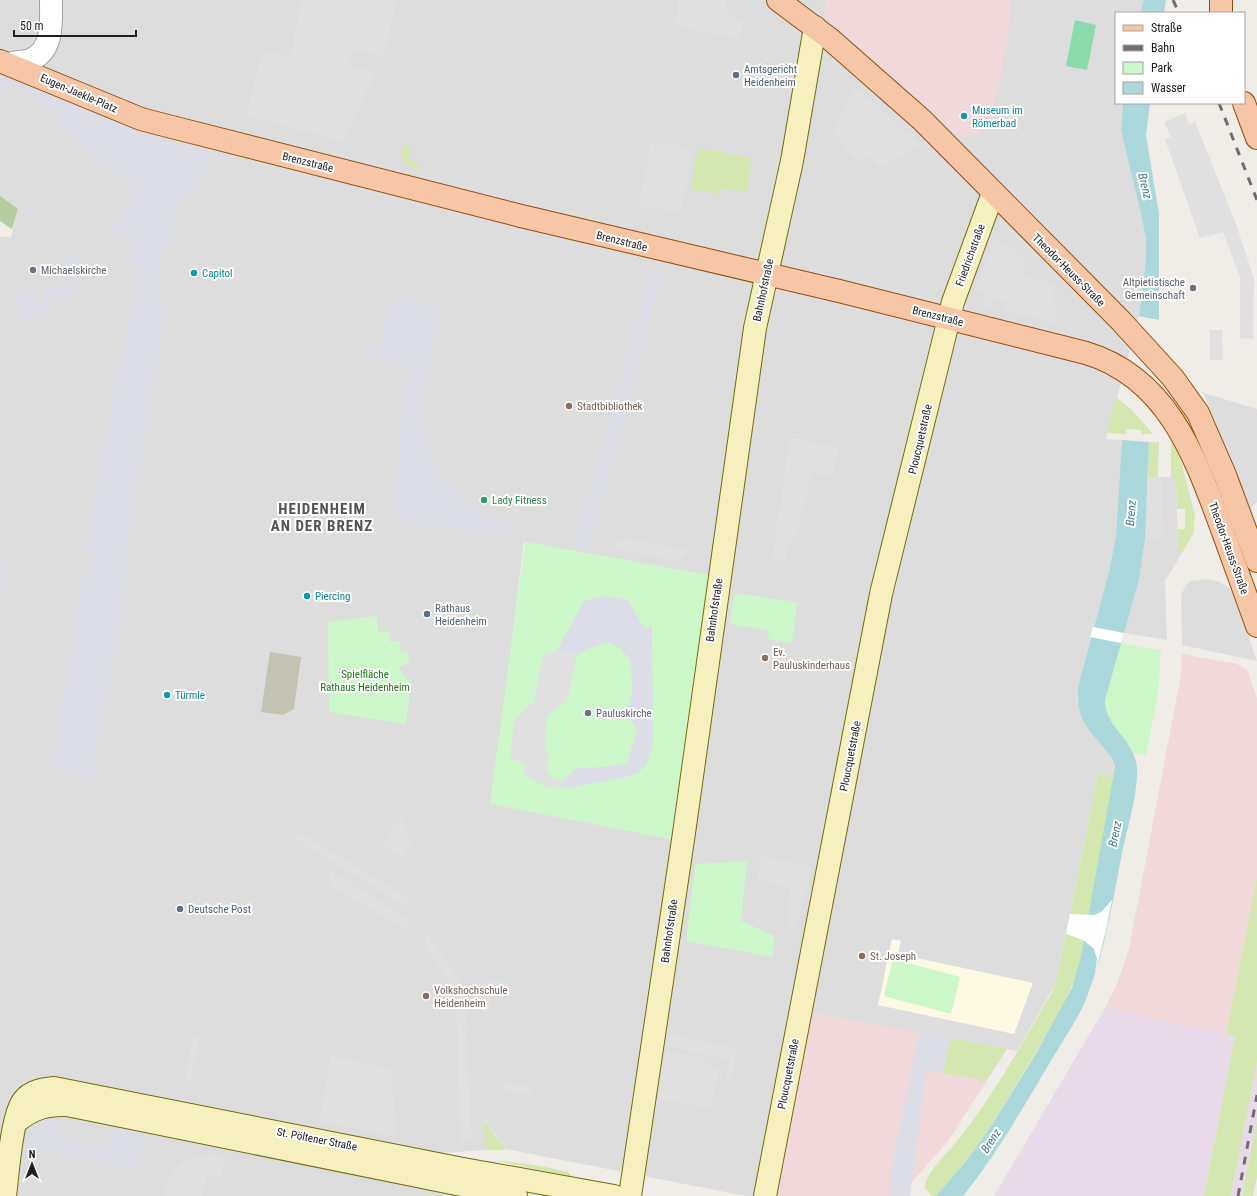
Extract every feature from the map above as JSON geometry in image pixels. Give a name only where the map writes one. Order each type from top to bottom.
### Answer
[{"type":"main road","name":"Theodor-Heuss-Straße","points":[[778,0],[814,27],[922,120],[1169,373],[1198,413],[1213,446],[1257,561]]},
{"type":"main road","points":[[1221,0],[1221,12]]},
{"type":"main road","name":"Bahnhofstraße","points":[[630,1196],[682,842],[751,352],[766,275],[792,161],[814,27]]},
{"type":"main road","name":"Eugen-Jaekle-Platz","points":[[4,62],[141,119],[160,124]]},
{"type":"main road","points":[[1244,104],[1257,138]]},
{"type":"main road","name":"Brenzstraße","points":[[160,124],[520,216],[949,318],[1086,353]]},
{"type":"main road","name":"Friedrichstraße","points":[[949,318],[958,287],[993,193]]},
{"type":"main road","name":"Ploucquetstraße","points":[[765,1196],[882,594],[949,318]]},
{"type":"main road","name":"Theodor-Heuss-Straße","points":[[1086,353],[1112,363],[1136,379],[1154,395],[1178,425],[1187,442],[1210,496],[1257,626]]},
{"type":"main road","name":"St. Pöltener Straße","points":[[16,1122],[23,1101],[30,1094],[42,1089],[64,1088],[463,1169],[614,1196]]},
{"type":"main road","name":"St. Pöltener Straße","points":[[16,1122],[27,1113],[39,1107],[52,1104],[67,1105],[516,1196]]},
{"type":"main road","points":[[5,1196],[16,1122]]},
{"type":"street","points":[[4,62],[30,60],[43,51],[50,32],[51,0]]},
{"type":"shaded area","points":[[0,0],[827,0],[824,16],[959,136],[1010,0],[1144,0],[1140,12],[1115,12],[1115,104],[1123,104],[1121,131],[1146,239],[1146,260],[1139,316],[1106,439],[1122,440],[1116,535],[1110,569],[1078,687],[1077,701],[1114,761],[1115,772],[1114,777],[1098,774],[1056,983],[1017,1051],[919,1033],[755,1196],[746,1196],[505,1149],[485,1120],[485,1150],[441,1153],[46,1080],[30,1083],[17,1090],[5,1112],[53,1110],[481,1196],[0,1196],[0,237],[11,237],[18,209],[0,196]],"holes":[[[854,87],[919,145],[881,167],[869,154]],[[524,538],[524,542],[713,576],[510,659]]]},
{"type":"shaded area","points":[[302,0],[397,0],[384,56],[352,50],[348,66],[375,72],[344,142],[246,115],[262,51],[290,56]]},
{"type":"shaded area","points":[[679,0],[727,0],[725,11],[743,21],[740,40],[674,25]]},
{"type":"shaded area","points":[[827,0],[1011,0],[1008,37],[991,123],[977,135],[959,136],[824,16]]},
{"type":"shaded area","points":[[0,76],[157,138],[226,157],[226,162],[209,159],[206,178],[196,177],[194,196],[183,195],[181,213],[176,213],[170,247],[163,247],[158,301],[165,302],[160,348],[135,493],[122,597],[124,598],[122,615],[106,695],[106,706],[104,706],[92,781],[52,768],[81,577],[89,578],[92,574],[90,569],[93,566],[91,562],[94,558],[92,553],[85,553],[87,535],[111,413],[117,368],[123,367],[122,363],[131,306],[133,297],[135,297],[140,267],[129,265],[133,237],[111,233],[138,191],[86,149],[36,96],[9,84],[0,103]]},
{"type":"shaded area","points":[[854,87],[919,145],[881,167],[869,154],[860,164],[833,134]]},
{"type":"shaded area","points":[[1185,113],[1189,124],[1195,122],[1236,224],[1254,279],[1253,339],[1240,338],[1240,277],[1223,232],[1200,238],[1165,139],[1171,137],[1164,122]]},
{"type":"shaded area","points":[[670,143],[692,151],[681,213],[639,206],[650,144]]},
{"type":"shaded area","points":[[994,239],[1015,249],[1015,254],[1026,259],[1022,274],[1055,285],[1052,296],[1058,314],[1055,323],[1003,310],[1006,300],[994,298],[990,309],[981,305],[985,295],[975,290]]},
{"type":"shaded area","points":[[63,254],[78,255],[70,297],[57,296],[40,318],[40,306],[45,294],[45,287],[64,287],[68,279],[68,273],[65,267],[63,267]]},
{"type":"shaded area","points":[[651,272],[662,275],[588,550],[574,546]]},
{"type":"shaded area","points":[[16,292],[35,293],[37,317],[32,324],[21,317],[18,307],[12,298]]},
{"type":"shaded area","points":[[403,295],[441,309],[421,408],[425,437],[432,459],[445,480],[462,498],[483,513],[508,522],[507,535],[405,522],[390,512],[393,512],[403,398],[409,368],[369,355],[370,345],[381,345],[384,318]]},
{"type":"shaded area","points":[[1210,330],[1222,330],[1223,360],[1210,360]]},
{"type":"shaded area","points":[[1204,393],[1257,409],[1257,502],[1247,513]]},
{"type":"shaded area","points":[[790,437],[839,448],[832,477],[812,473],[796,537],[787,546],[785,561],[772,558]]},
{"type":"shaded area","points":[[1148,477],[1176,477],[1178,550],[1182,553],[1165,581],[1167,640],[1124,633],[1139,580],[1145,540]]},
{"type":"shaded area","points":[[1148,477],[1163,478],[1164,540],[1145,540]]},
{"type":"shaded area","points":[[621,538],[690,550],[678,561],[611,548]]},
{"type":"shaded area","points":[[0,567],[7,569],[5,600],[0,599]]},
{"type":"shaded area","points":[[1208,579],[1220,582],[1228,587],[1235,596],[1257,661],[1182,645],[1181,595],[1186,585],[1192,581]]},
{"type":"shaded area","points":[[603,596],[627,599],[645,629],[652,624],[653,742],[647,764],[638,773],[622,778],[562,789],[563,781],[577,768],[604,767],[627,763],[637,729],[625,713],[632,694],[631,662],[621,648],[606,642],[582,651],[579,654],[557,650],[584,601]]},
{"type":"shaded area","points":[[557,649],[579,654],[576,658],[567,701],[547,716],[545,748],[549,757],[547,770],[552,778],[563,781],[562,789],[543,786],[524,774],[525,763],[510,759],[514,721],[534,701],[543,655]]},
{"type":"shaded area","points":[[270,652],[301,657],[294,709],[283,715],[261,712]]},
{"type":"shaded area","points":[[1182,654],[1237,664],[1247,670],[1257,698],[1257,876],[1226,1034],[1105,1008],[1117,984],[1129,949],[1181,675]]},
{"type":"shaded area","points":[[401,816],[412,842],[402,858],[383,844]]},
{"type":"shaded area","points":[[301,833],[410,899],[402,905],[291,836]]},
{"type":"shaded area","points":[[762,856],[792,863],[796,861],[799,865],[804,863],[811,869],[797,925],[787,930],[790,887],[757,880]]},
{"type":"shaded area","points":[[328,869],[408,918],[410,932],[330,886]]},
{"type":"shaded area","points":[[426,933],[445,957],[459,980],[466,1004],[471,1137],[460,1146],[457,1005],[451,983],[424,945]]},
{"type":"shaded area","points":[[892,939],[901,941],[898,954],[1033,983],[1014,1034],[878,1005]]},
{"type":"shaded area","points":[[486,980],[504,980],[504,993],[493,993],[490,996],[491,1012],[482,1012],[480,987]]},
{"type":"shaded area","points":[[1105,1008],[1235,1036],[1204,1196],[994,1196]]},
{"type":"shaded area","points":[[809,1012],[1007,1049],[948,1141],[911,1183],[910,1196],[774,1196]]},
{"type":"shaded area","points":[[919,1033],[950,1038],[943,1073],[926,1071],[910,1196],[889,1196],[892,1181],[889,1180]]},
{"type":"shaded area","points":[[669,1034],[738,1049],[730,1085],[725,1083],[730,1060],[666,1046]]},
{"type":"shaded area","points":[[192,1036],[200,1037],[189,1087],[186,1076]]},
{"type":"shaded area","points":[[666,1050],[711,1059],[709,1066],[719,1069],[711,1108],[658,1099]]},
{"type":"shaded area","points":[[331,1056],[391,1068],[397,1137],[319,1121]]},
{"type":"shaded area","points":[[1257,1062],[1257,1121],[1242,1196],[1231,1196]]},
{"type":"shaded area","points":[[505,1082],[534,1086],[532,1095],[503,1091]]},
{"type":"shaded area","points":[[60,1120],[57,1136],[109,1147],[114,1127],[144,1133],[137,1168],[29,1147],[31,1136],[39,1128],[49,1121]]},
{"type":"shaded area","points":[[210,1155],[225,1157],[221,1179],[207,1176],[202,1196],[172,1196],[163,1194],[166,1181],[180,1164],[193,1157]]},
{"type":"green space","points":[[1075,20],[1096,25],[1087,70],[1066,66]]},
{"type":"green space","points":[[403,146],[412,147],[409,159],[419,165],[419,170],[401,160]]},
{"type":"green space","points":[[698,148],[751,158],[748,192],[720,189],[718,194],[691,189]]},
{"type":"green space","points":[[0,196],[18,209],[12,229],[0,221]]},
{"type":"green space","points":[[1116,397],[1132,410],[1153,434],[1141,434],[1141,430],[1126,429],[1126,434],[1107,433]]},
{"type":"green space","points":[[1173,438],[1177,445],[1195,516],[1193,534],[1182,553],[1178,550],[1178,529],[1185,529],[1185,509],[1177,509],[1176,478],[1171,477],[1171,441]]},
{"type":"green space","points":[[1149,442],[1159,442],[1158,478],[1148,477]]},
{"type":"green space","points":[[525,542],[713,576],[676,840],[490,804]]},
{"type":"green space","points":[[734,593],[797,602],[792,643],[768,639],[769,631],[730,624]]},
{"type":"green space","name":"Spielfläche Rathaus Heidenheim","points":[[377,616],[378,632],[389,631],[390,642],[400,641],[401,652],[408,651],[409,663],[398,667],[411,684],[406,724],[329,712],[328,622]]},
{"type":"green space","points":[[1121,643],[1161,650],[1158,694],[1146,755],[1133,753],[1111,721],[1106,708],[1105,700]]},
{"type":"green space","points":[[1098,774],[1114,777],[1089,915],[1070,914]]},
{"type":"green space","points":[[747,861],[741,921],[774,936],[773,957],[686,941],[695,864]]},
{"type":"green space","points":[[1257,876],[1257,1062],[1231,1196],[1204,1196],[1235,1036],[1226,1034]]},
{"type":"green space","points":[[1066,934],[1085,941],[1079,970],[1061,1011],[992,1125],[967,1160],[936,1196],[932,1196],[925,1188],[925,1183],[932,1170],[957,1141],[983,1106],[1007,1069],[1051,994],[1056,983]]},
{"type":"green space","points":[[893,959],[960,977],[951,1014],[884,996]]},
{"type":"green space","points":[[950,1038],[1007,1049],[986,1081],[943,1073]]},
{"type":"green space","points":[[484,1120],[505,1149],[485,1150]]},
{"type":"green space","points":[[1257,1121],[1257,1177],[1253,1196],[1242,1196]]},
{"type":"green space","points":[[496,1161],[486,1166],[483,1162]]},
{"type":"green space","points":[[497,1161],[547,1167],[568,1172],[572,1177]]},
{"type":"water","points":[[1144,0],[1166,0],[1164,12],[1140,12]]},
{"type":"water","name":"Brenz","points":[[1123,104],[1150,104],[1146,135],[1159,214],[1159,320],[1139,316],[1146,260],[1146,239],[1121,131]]},
{"type":"water","name":"Brenz","points":[[1122,440],[1149,442],[1145,540],[1139,580],[1105,700],[1106,710],[1110,719],[1126,741],[1135,758],[1137,779],[1134,800],[1104,942],[1094,977],[1081,1011],[999,1147],[963,1196],[936,1196],[967,1160],[992,1125],[1037,1052],[1072,988],[1081,957],[1115,767],[1111,757],[1092,734],[1084,721],[1079,706],[1078,687],[1110,568],[1116,535]]},
{"type":"pier","points":[[1093,627],[1124,633],[1121,643],[1090,637]]},
{"type":"pier","points":[[1112,900],[1095,973],[1097,959],[1094,949],[1082,939],[1066,934],[1070,914],[1094,915],[1101,912]]},
{"type":"railway","points":[[1173,0],[1179,12]]},
{"type":"railway","points":[[1219,104],[1257,200]]},
{"type":"railway","points":[[1238,1196],[1257,1095]]},
{"type":"place","name":"Amtsgericht Heidenheim","points":[[736,75]]},
{"type":"place","name":"Museum im Römerbad","points":[[964,116]]},
{"type":"place","name":"Michaelskirche","points":[[33,270]]},
{"type":"place","name":"Capitol","points":[[194,273]]},
{"type":"place","name":"Altpietistische Gemeinschaft","points":[[1193,288]]},
{"type":"place","name":"Stadtbibliothek","points":[[569,406]]},
{"type":"place","name":"Lady Fitness","points":[[484,500]]},
{"type":"place","name":"Piercing","points":[[307,596]]},
{"type":"place","name":"Rathaus Heidenheim","points":[[427,614]]},
{"type":"place","name":"Ev. Pauluskinderhaus","points":[[765,658]]},
{"type":"place","name":"Türmle","points":[[167,695]]},
{"type":"place","name":"Pauluskirche","points":[[588,713]]},
{"type":"place","name":"Deutsche Post","points":[[180,909]]},
{"type":"place","name":"St. Joseph","points":[[862,956]]},
{"type":"place","name":"Volkshochschule Heidenheim","points":[[426,996]]},
{"type":"district","name":"HEIDENHEIM AN DER BRENZ","points":[[322,518]]}]
